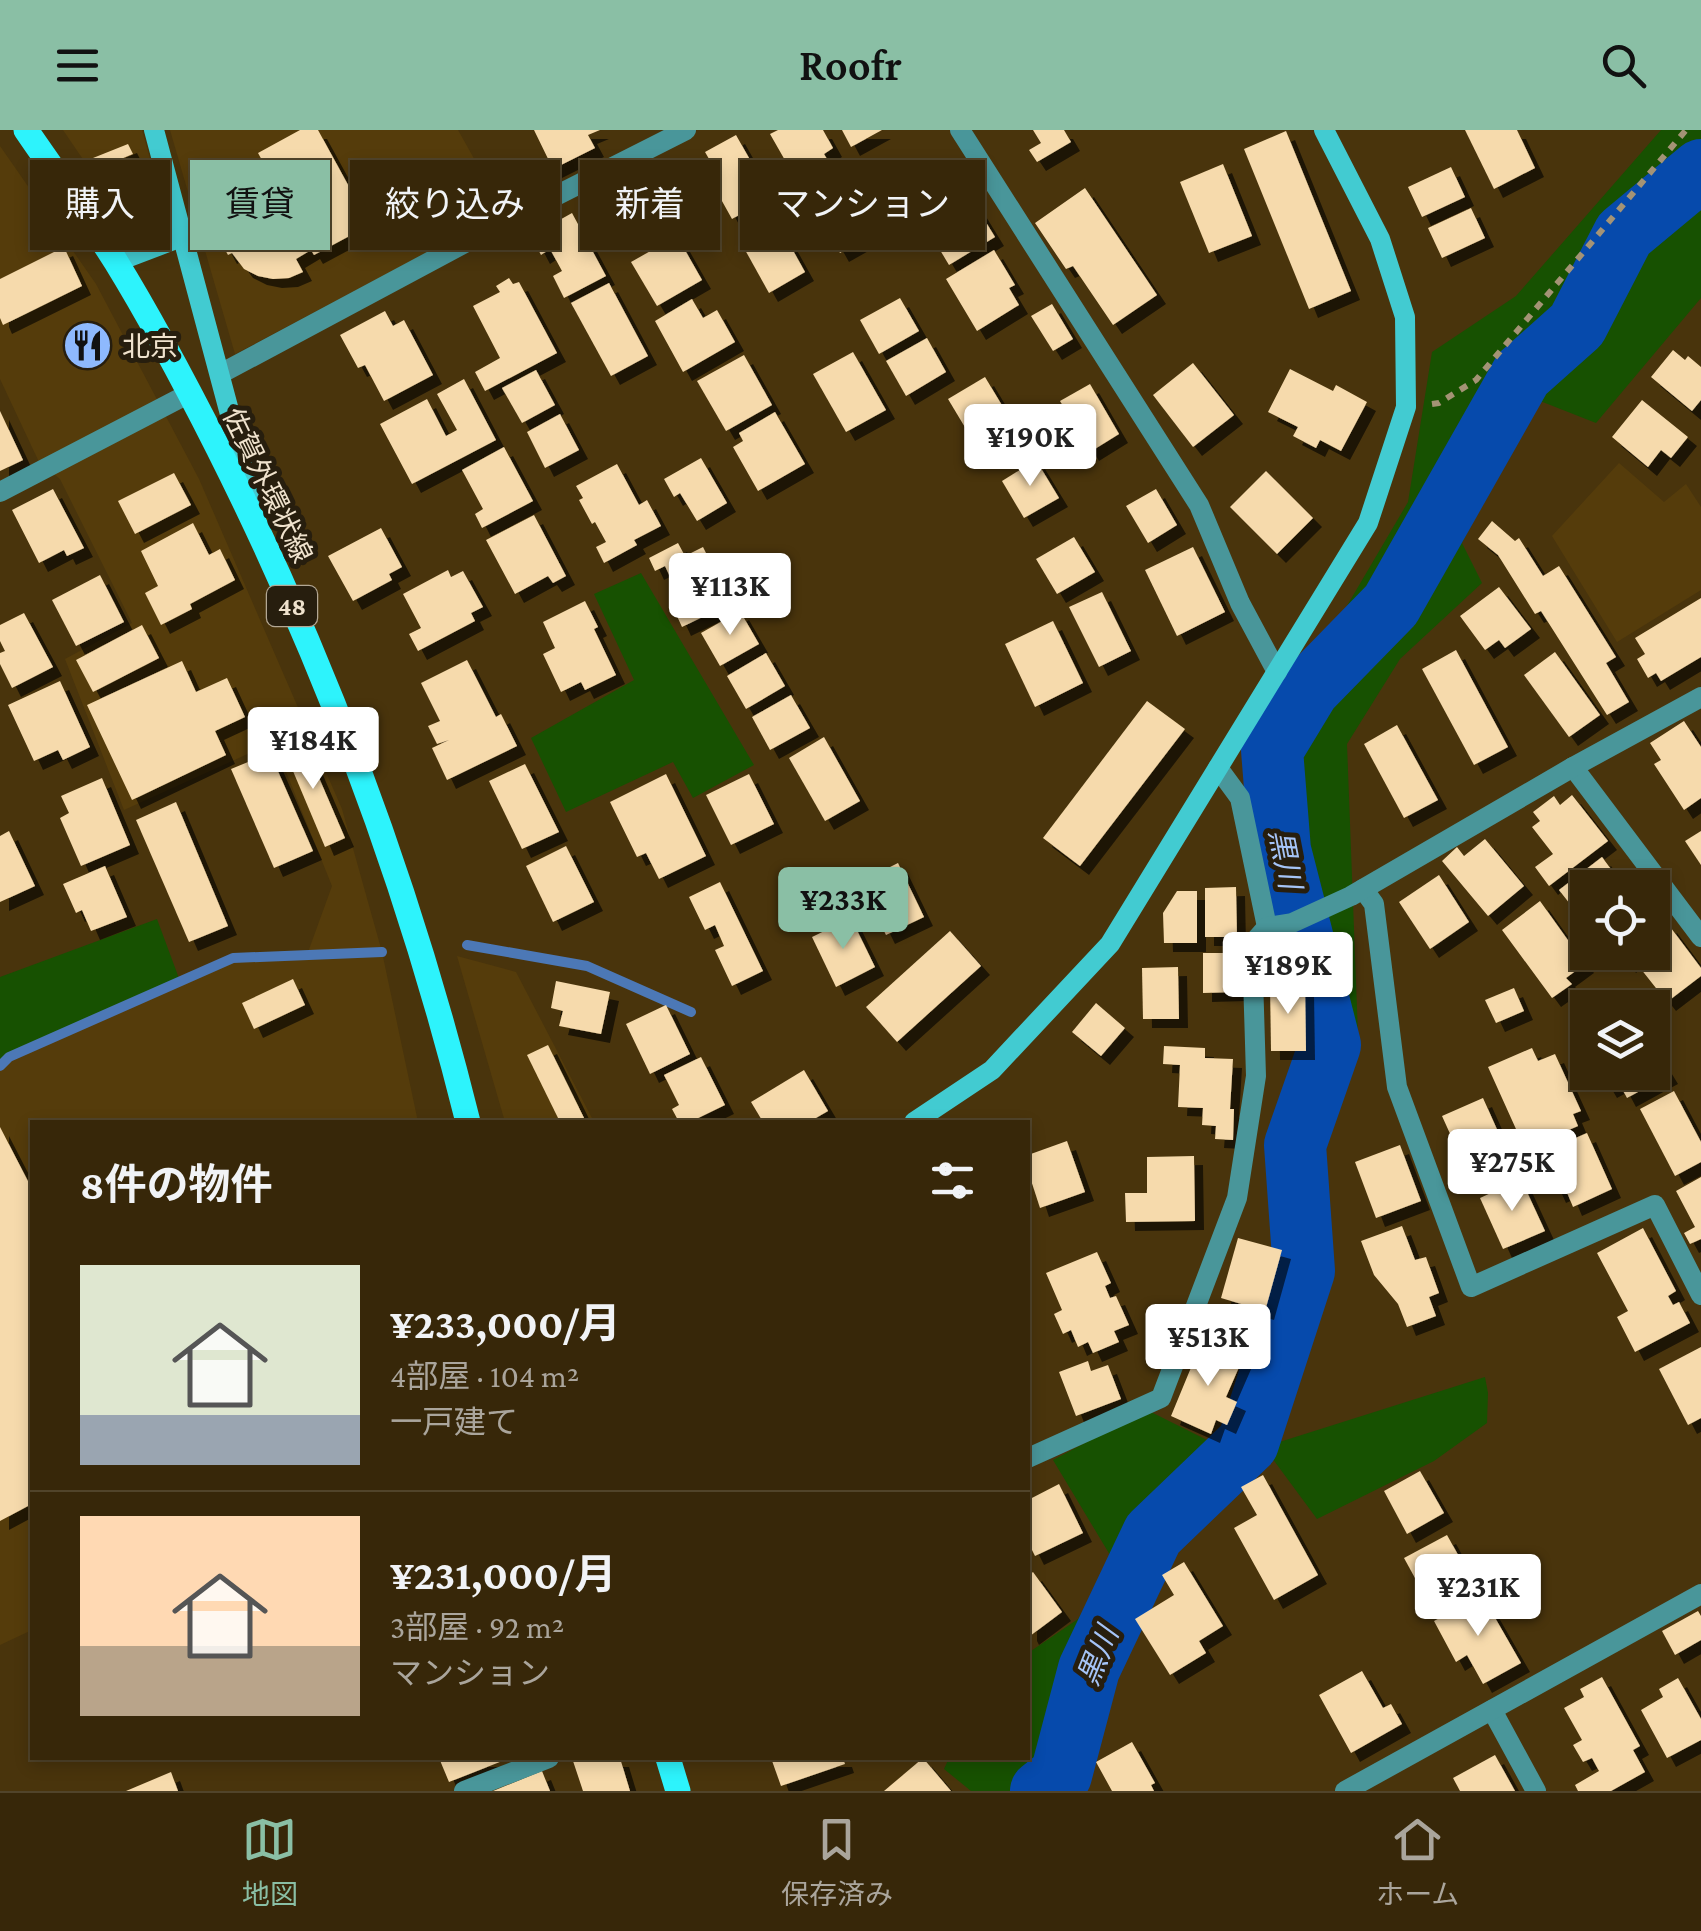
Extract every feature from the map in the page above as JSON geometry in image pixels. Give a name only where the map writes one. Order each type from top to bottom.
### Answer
[{"type":"main road","name":"佐賀外環状線","points":[[26,130],[116,262],[190,393],[262,535],[337,711],[396,871],[446,1032],[468,1120]]},
{"type":"main road","points":[[669,1760],[678,1791]]},
{"type":"street","points":[[154,130],[262,535]]},
{"type":"street","points":[[220,374],[686,130]]},
{"type":"street","points":[[960,130],[1200,505],[1240,602],[1277,672]]},
{"type":"street","points":[[917,1120],[992,1070],[1110,944],[1368,522],[1406,407],[1405,316],[1380,239],[1324,130]]},
{"type":"street","points":[[116,262],[184,236]]},
{"type":"street","points":[[0,492],[190,393]]},
{"type":"street","points":[[1030,1457],[1161,1398],[1237,1198],[1256,1076],[1252,944],[1267,926],[1292,923],[1357,892],[1701,697]]},
{"type":"street","points":[[1573,767],[1692,908],[1701,937]]},
{"type":"street","points":[[1218,768],[1240,798],[1267,926]]},
{"type":"street","points":[[1357,892],[1374,904],[1397,1086],[1471,1287],[1655,1205],[1701,1294]]},
{"type":"street","points":[[1345,1791],[1701,1594]]},
{"type":"street","points":[[1492,1710],[1536,1791]]},
{"type":"street","points":[[464,1791],[544,1760]]},
{"type":"path","points":[[1406,407],[1438,404],[1476,380],[1686,130]]},
{"type":"shaded area","points":[[63,130],[142,130],[150,160],[83,160]]},
{"type":"shaded area","points":[[170,130],[458,130],[475,160],[350,160],[350,250],[432,250],[235,354],[205,250],[330,250],[330,160],[190,160],[190,199]]},
{"type":"shaded area","points":[[0,146],[30,189],[30,250],[72,250],[96,284],[199,479],[342,809],[382,952],[418,1120],[30,1120],[30,1631],[0,1645],[0,1066],[9,1057],[233,958],[307,955],[332,886],[274,742],[124,810],[65,659],[132,623],[60,479],[39,462],[0,379]]},
{"type":"shaded area","points":[[1619,463],[1664,502],[1686,484],[1701,507],[1701,590],[1617,642],[1552,536]]},
{"type":"shaded area","points":[[457,956],[516,972],[593,1120],[504,1120]]},
{"type":"green space","points":[[1661,130],[1701,130],[1701,298],[1596,423],[1535,399],[1462,543],[1482,583],[1400,659],[1347,744],[1358,1035],[1340,1052],[1322,1037],[1270,865],[1265,745],[1408,502],[1432,352],[1516,296]]},
{"type":"green space","points":[[641,573],[754,765],[693,798],[673,762],[566,812],[531,738],[634,680],[594,594]]},
{"type":"green space","points":[[157,919],[180,981],[9,1057],[0,1066],[0,977]]},
{"type":"green space","points":[[1485,1377],[1487,1423],[1434,1461],[1317,1519],[1264,1447]]},
{"type":"green space","points":[[1147,1410],[1219,1446],[1143,1519],[1076,1672],[1050,1766],[1017,1791],[971,1791],[944,1769],[948,1760],[1030,1760],[1030,1652],[1078,1619],[1113,1560],[1053,1460]]},
{"type":"building","points":[[300,130],[318,130],[350,188],[350,236],[330,246],[330,160],[262,160],[258,153]]},
{"type":"building","points":[[534,130],[600,130],[588,135],[595,148],[560,166],[560,160],[549,160]]},
{"type":"building","points":[[778,130],[823,130],[833,148],[824,154],[828,160],[785,160],[770,134]]},
{"type":"building","points":[[842,130],[882,130],[851,147]]},
{"type":"building","points":[[1033,130],[1064,130],[1071,142],[1037,162],[1029,150],[1041,143]]},
{"type":"building","points":[[1465,130],[1517,130],[1535,168],[1494,189]]},
{"type":"building","points":[[1286,131],[1351,291],[1309,309],[1244,149]]},
{"type":"building","points":[[736,135],[750,160],[740,160],[740,214],[732,219],[720,198],[720,160],[710,160],[705,152]]},
{"type":"building","points":[[128,144],[133,154],[119,160],[93,158]]},
{"type":"building","points":[[1223,164],[1252,236],[1209,253],[1180,182]]},
{"type":"building","points":[[1451,167],[1465,197],[1422,217],[1408,187]]},
{"type":"building","points":[[1085,188],[1157,295],[1113,325],[1073,266],[1066,269],[1035,223]]},
{"type":"building","points":[[1471,208],[1485,238],[1442,258],[1428,228]]},
{"type":"building","points":[[572,213],[580,228],[580,250],[592,250],[606,276],[564,298],[553,276],[562,271],[551,250],[560,250],[560,220]]},
{"type":"building","points":[[985,221],[995,237],[985,243]]},
{"type":"building","points":[[65,250],[82,286],[3,325],[0,279]]},
{"type":"building","points":[[225,250],[311,250],[296,259],[303,272],[273,279],[244,269],[232,253],[228,255]]},
{"type":"building","points":[[652,250],[685,250],[702,280],[657,306],[631,262]]},
{"type":"building","points":[[745,250],[793,250],[805,272],[769,293]]},
{"type":"building","points":[[940,250],[974,250],[949,265]]},
{"type":"building","points":[[994,250],[1015,285],[1009,288],[1019,305],[977,331],[946,279]]},
{"type":"building","points":[[509,278],[513,284],[519,282],[557,353],[485,391],[475,372],[500,358],[473,306],[500,292],[496,286]]},
{"type":"building","points":[[609,283],[648,356],[611,376],[571,303]]},
{"type":"building","points":[[900,298],[919,331],[879,354],[860,320]]},
{"type":"building","points":[[692,299],[703,318],[717,310],[735,342],[683,372],[655,321]]},
{"type":"building","points":[[1052,304],[1073,339],[1053,351],[1031,316]]},
{"type":"building","points":[[385,311],[393,326],[404,320],[433,375],[384,401],[365,365],[358,368],[340,335]]},
{"type":"building","points":[[927,338],[946,372],[906,396],[886,361]]},
{"type":"building","points":[[1673,350],[1701,367],[1701,400],[1692,411],[1651,377]]},
{"type":"building","points":[[853,352],[886,410],[846,432],[813,374]]},
{"type":"building","points":[[744,355],[772,405],[726,431],[697,381]]},
{"type":"building","points":[[1193,363],[1234,415],[1193,447],[1153,395]]},
{"type":"building","points":[[1290,369],[1333,391],[1336,385],[1367,402],[1341,451],[1320,440],[1316,448],[1293,436],[1298,427],[1268,412]]},
{"type":"building","points":[[536,370],[555,405],[522,423],[502,388]]},
{"type":"building","points":[[985,377],[1006,412],[969,434],[948,399]]},
{"type":"building","points":[[464,379],[496,440],[412,484],[380,424],[427,399],[446,436],[457,430],[437,394]]},
{"type":"building","points":[[1090,384],[1119,434],[1090,452],[1060,401]]},
{"type":"building","points":[[1642,400],[1688,437],[1671,458],[1661,450],[1648,467],[1612,437]]},
{"type":"building","points":[[0,411],[23,460],[0,471]]},
{"type":"building","points":[[775,412],[805,464],[758,491],[733,447],[743,441],[739,433]]},
{"type":"building","points":[[560,414],[579,450],[545,468],[527,432]]},
{"type":"building","points":[[504,447],[533,501],[482,528],[475,514],[483,509],[462,470]]},
{"type":"building","points":[[701,458],[727,503],[697,521],[680,493],[674,497],[664,479]]},
{"type":"building","points":[[1036,460],[1059,498],[1024,518],[1002,481]]},
{"type":"building","points":[[617,464],[639,505],[647,500],[661,526],[604,563],[596,547],[606,542],[579,500],[583,498],[576,486]]},
{"type":"building","points":[[1266,471],[1313,518],[1277,554],[1230,507]]},
{"type":"building","points":[[174,473],[191,505],[135,534],[118,501]]},
{"type":"building","points":[[53,489],[84,548],[67,556],[64,550],[39,563],[12,510]]},
{"type":"building","points":[[1156,489],[1177,525],[1148,543],[1126,506]]},
{"type":"building","points":[[534,515],[566,576],[553,583],[548,576],[515,594],[486,540]]},
{"type":"building","points":[[1492,521],[1515,541],[1519,538],[1543,576],[1559,566],[1616,657],[1606,663],[1629,702],[1607,715],[1541,611],[1535,614],[1498,555],[1478,539]]},
{"type":"building","points":[[193,523],[209,555],[220,549],[235,580],[161,625],[145,593],[158,586],[141,551]]},
{"type":"building","points":[[381,528],[402,567],[389,574],[392,580],[353,601],[328,556]]},
{"type":"building","points":[[1074,537],[1095,572],[1057,594],[1036,559]]},
{"type":"building","points":[[678,543],[685,556],[703,547],[722,585],[716,588],[725,606],[682,627],[671,603],[680,598],[665,566],[655,571],[649,558]]},
{"type":"building","points":[[1193,547],[1225,612],[1177,636],[1145,570]]},
{"type":"building","points":[[448,570],[451,577],[463,571],[483,607],[471,613],[475,621],[418,651],[409,634],[421,628],[403,594]]},
{"type":"building","points":[[100,575],[124,622],[76,646],[52,600]]},
{"type":"building","points":[[1499,587],[1531,629],[1505,648],[1499,640],[1485,650],[1460,616]]},
{"type":"building","points":[[1102,592],[1131,651],[1099,667],[1069,607]]},
{"type":"building","points":[[1701,598],[1701,657],[1661,681],[1656,673],[1648,678],[1637,659],[1645,654],[1635,638]]},
{"type":"building","points":[[585,601],[616,675],[585,690],[581,682],[561,692],[543,654],[555,648],[543,622]]},
{"type":"building","points":[[740,611],[759,644],[720,666],[701,633]]},
{"type":"building","points":[[24,613],[53,667],[12,688],[0,664],[0,653],[5,651],[0,641],[0,625]]},
{"type":"building","points":[[1053,621],[1083,683],[1035,707],[1005,644]]},
{"type":"building","points":[[142,625],[159,658],[93,692],[76,660]]},
{"type":"building","points":[[1456,650],[1508,747],[1474,765],[1422,669]]},
{"type":"building","points":[[1555,652],[1600,715],[1569,737],[1524,675]]},
{"type":"building","points":[[766,653],[785,686],[746,709],[727,676]]},
{"type":"building","points":[[467,660],[496,717],[501,714],[517,746],[447,780],[432,748],[449,740],[437,744],[428,726],[440,721],[421,683]]},
{"type":"building","points":[[182,661],[196,692],[227,678],[245,717],[215,731],[226,755],[132,800],[87,705]]},
{"type":"building","points":[[60,681],[90,747],[63,760],[58,750],[34,761],[8,705]]},
{"type":"building","points":[[791,695],[810,728],[770,750],[752,717]]},
{"type":"building","points":[[1147,701],[1185,729],[1080,866],[1043,838]]},
{"type":"building","points":[[1684,721],[1701,747],[1701,798],[1684,810],[1654,764],[1661,760],[1650,743]]},
{"type":"building","points":[[1397,725],[1438,800],[1404,818],[1364,744]]},
{"type":"building","points":[[301,736],[345,838],[325,847],[282,745]]},
{"type":"building","points":[[824,737],[860,801],[825,821],[789,758]]},
{"type":"building","points":[[270,753],[313,851],[274,868],[231,769]]},
{"type":"building","points":[[525,764],[559,832],[522,849],[489,781]]},
{"type":"building","points":[[666,774],[706,856],[659,879],[646,853],[637,857],[610,802]]},
{"type":"building","points":[[749,774],[774,824],[731,845],[706,795]]},
{"type":"building","points":[[102,778],[130,845],[81,866],[60,818],[69,813],[61,796]]},
{"type":"building","points":[[1572,795],[1608,841],[1549,886],[1535,867],[1553,854],[1532,827],[1540,821],[1533,812],[1554,796],[1560,805]]},
{"type":"building","points":[[176,802],[228,926],[189,942],[136,820]]},
{"type":"building","points":[[9,831],[35,886],[0,902],[0,836]]},
{"type":"building","points":[[1701,831],[1701,865],[1685,841]]},
{"type":"building","points":[[1485,839],[1524,886],[1488,916],[1442,861],[1457,847],[1464,856]]},
{"type":"building","points":[[566,846],[594,902],[553,922],[526,866]]},
{"type":"building","points":[[1602,857],[1612,870],[1585,870]]},
{"type":"building","points":[[898,863],[924,917],[886,935],[860,882]]},
{"type":"building","points":[[105,866],[127,917],[91,931],[82,910],[76,913],[63,884]]},
{"type":"building","points":[[1439,875],[1469,922],[1430,949],[1399,902]]},
{"type":"building","points":[[720,882],[763,971],[732,986],[715,950],[724,946],[715,925],[705,930],[689,897]]},
{"type":"building","points":[[1570,882],[1570,904],[1559,890]]},
{"type":"building","points":[[1236,887],[1237,937],[1205,937],[1205,888]]},
{"type":"building","points":[[1177,891],[1197,891],[1197,943],[1164,943],[1163,913]]},
{"type":"building","points":[[1540,901],[1570,943],[1570,970],[1577,970],[1566,978],[1572,984],[1552,998],[1502,930]]},
{"type":"building","points":[[851,918],[875,967],[836,987],[812,937]]},
{"type":"building","points":[[1670,927],[1701,968],[1701,976],[1670,1000],[1670,990],[1658,990],[1642,970],[1670,970]]},
{"type":"building","points":[[950,931],[981,966],[897,1042],[866,1007]]},
{"type":"building","points":[[1291,939],[1296,967],[1273,971],[1268,943]]},
{"type":"building","points":[[1203,953],[1237,953],[1237,992],[1203,993]]},
{"type":"building","points":[[1178,967],[1179,1019],[1143,1019],[1142,968]]},
{"type":"building","points":[[293,979],[305,1005],[254,1029],[242,1003]]},
{"type":"building","points":[[556,981],[610,992],[601,1034],[559,1026],[563,1011],[551,1008]]},
{"type":"building","points":[[1305,983],[1306,1051],[1271,1051],[1270,984]]},
{"type":"building","points":[[1514,988],[1524,1011],[1496,1023],[1485,1000]]},
{"type":"building","points":[[1096,1003],[1125,1028],[1101,1056],[1072,1032]]},
{"type":"building","points":[[666,1005],[690,1054],[650,1074],[626,1024]]},
{"type":"building","points":[[548,1045],[585,1120],[559,1120],[527,1055]]},
{"type":"building","points":[[1164,1046],[1205,1048],[1205,1058],[1233,1059],[1233,1140],[1215,1139],[1216,1126],[1202,1125],[1203,1108],[1178,1107],[1180,1065],[1163,1064]]},
{"type":"building","points":[[1532,1048],[1538,1061],[1555,1054],[1581,1111],[1573,1114],[1578,1126],[1525,1149],[1488,1067]]},
{"type":"building","points":[[701,1057],[725,1105],[694,1120],[678,1120],[672,1109],[679,1105],[664,1075]]},
{"type":"building","points":[[804,1070],[828,1111],[812,1120],[762,1120],[751,1102]]},
{"type":"building","points":[[1623,1090],[1642,1090],[1627,1098]]},
{"type":"building","points":[[1674,1091],[1701,1142],[1701,1162],[1675,1176],[1640,1109]]},
{"type":"building","points":[[1483,1098],[1508,1154],[1475,1169],[1468,1155],[1461,1158],[1442,1116]]},
{"type":"building","points":[[0,1127],[30,1185],[30,1510],[28,1506],[0,1521]]},
{"type":"building","points":[[1587,1133],[1612,1189],[1573,1207],[1566,1190],[1557,1194],[1539,1154]]},
{"type":"building","points":[[1067,1141],[1085,1192],[1040,1208],[1030,1177],[1030,1154]]},
{"type":"building","points":[[1400,1145],[1421,1201],[1376,1218],[1355,1162]]},
{"type":"building","points":[[1194,1156],[1195,1221],[1126,1222],[1125,1193],[1147,1193],[1147,1157]]},
{"type":"building","points":[[1701,1177],[1701,1239],[1690,1244],[1684,1233],[1695,1227],[1676,1191]]},
{"type":"building","points":[[1521,1179],[1545,1231],[1503,1249],[1480,1198]]},
{"type":"building","points":[[1402,1226],[1415,1260],[1426,1257],[1439,1293],[1429,1297],[1436,1316],[1407,1327],[1398,1304],[1374,1275],[1361,1241]]},
{"type":"building","points":[[1643,1228],[1676,1291],[1668,1296],[1673,1305],[1679,1302],[1690,1323],[1635,1352],[1617,1317],[1628,1311],[1597,1253]]},
{"type":"building","points":[[1238,1238],[1282,1250],[1265,1311],[1221,1298]]},
{"type":"building","points":[[1097,1252],[1111,1283],[1105,1286],[1110,1298],[1116,1296],[1129,1325],[1114,1331],[1119,1342],[1093,1353],[1088,1342],[1078,1347],[1071,1330],[1063,1334],[1054,1314],[1062,1310],[1046,1273]]},
{"type":"building","points":[[1202,1341],[1243,1358],[1226,1397],[1237,1402],[1227,1425],[1216,1420],[1211,1434],[1171,1416]]},
{"type":"building","points":[[1701,1347],[1701,1418],[1688,1425],[1659,1369]]},
{"type":"building","points":[[1088,1361],[1091,1371],[1108,1365],[1121,1399],[1076,1416],[1059,1372]]},
{"type":"building","points":[[1420,1471],[1444,1513],[1407,1534],[1384,1491]]},
{"type":"building","points":[[1263,1475],[1318,1575],[1274,1600],[1234,1528],[1257,1515],[1241,1487]]},
{"type":"building","points":[[1059,1484],[1083,1533],[1035,1556],[1030,1546],[1030,1499]]},
{"type":"building","points":[[1447,1535],[1476,1587],[1433,1611],[1404,1558]]},
{"type":"building","points":[[1184,1562],[1223,1626],[1199,1641],[1206,1653],[1170,1675],[1135,1619],[1174,1595],[1162,1575]]},
{"type":"building","points":[[1033,1572],[1062,1612],[1030,1636]]},
{"type":"building","points":[[1482,1595],[1521,1663],[1483,1684],[1467,1655],[1456,1662],[1434,1621]]},
{"type":"building","points":[[1698,1611],[1701,1640],[1675,1655],[1662,1631]]},
{"type":"building","points":[[1362,1671],[1383,1708],[1391,1704],[1402,1724],[1351,1753],[1319,1695]]},
{"type":"building","points":[[1602,1677],[1640,1746],[1633,1750],[1645,1772],[1611,1791],[1578,1791],[1575,1785],[1599,1771],[1592,1758],[1583,1762],[1573,1745],[1582,1740],[1564,1708],[1584,1697],[1580,1689]]},
{"type":"building","points":[[1678,1678],[1701,1719],[1701,1740],[1667,1758],[1641,1710],[1663,1697],[1659,1689]]},
{"type":"building","points":[[1132,1742],[1155,1783],[1151,1785],[1154,1791],[1112,1791],[1096,1762]]},
{"type":"building","points":[[1495,1755],[1515,1791],[1460,1791],[1453,1778]]},
{"type":"building","points":[[440,1760],[505,1760],[449,1782]]},
{"type":"building","points":[[573,1760],[621,1760],[630,1791],[583,1791]]},
{"type":"building","points":[[772,1760],[844,1760],[845,1764],[781,1786]]},
{"type":"building","points":[[925,1760],[951,1791],[884,1791]]},
{"type":"building","points":[[542,1771],[550,1791],[493,1791]]},
{"type":"building","points":[[171,1772],[178,1791],[126,1791]]},
{"type":"waterway","name":"黒川","points":[[1041,1791],[1061,1775],[1089,1669],[1153,1534],[1248,1443],[1304,1271],[1295,1145],[1330,1045],[1280,850],[1272,750],[1309,689],[1391,605],[1522,374],[1577,325],[1624,234],[1701,170]]},
{"type":"waterway","points":[[467,945],[587,966],[691,1012]]},
{"type":"waterway","points":[[0,1066],[9,1057],[233,958],[382,952]]},
{"type":"place","name":"北京","points":[[87,346]]}]
